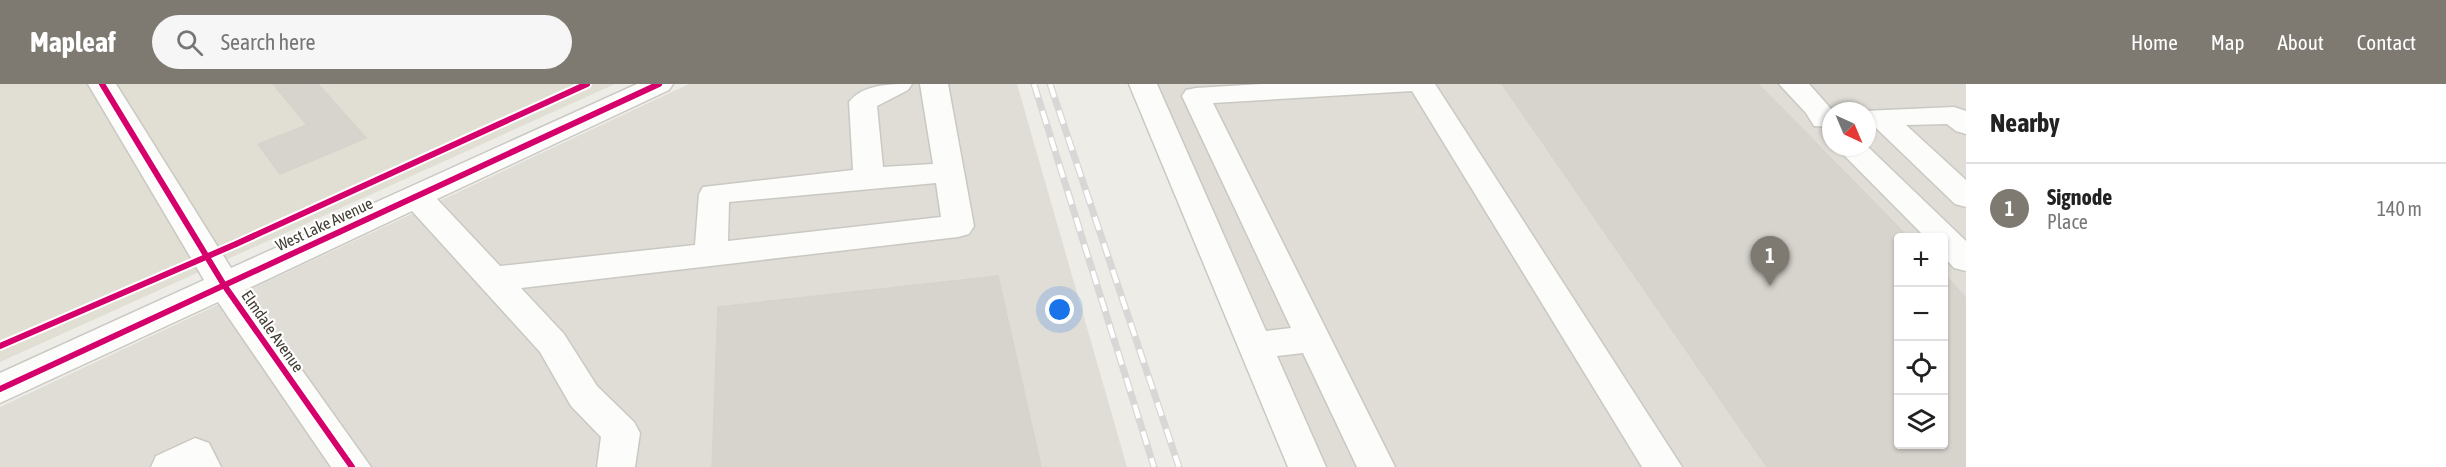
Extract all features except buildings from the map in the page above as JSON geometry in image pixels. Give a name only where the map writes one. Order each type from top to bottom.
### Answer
[{"type":"street","name":"Elmdale Avenue","points":[[102,84],[224,285],[352,467]]},
{"type":"street","name":"West Lake Avenue","points":[[0,389],[659,84]]},
{"type":"street","points":[[869,178],[863,102],[898,84]]},
{"type":"street","points":[[493,279],[958,226],[934,84]]},
{"type":"street","points":[[1307,467],[1147,92],[1406,84]]},
{"type":"street","points":[[1421,84],[1663,467]]},
{"type":"street","points":[[1793,84],[1822,114]]},
{"type":"street","points":[[1193,90],[1376,467]]},
{"type":"street","points":[[1876,118],[1954,115],[1966,125]]},
{"type":"street","points":[[1876,120],[1966,197]]},
{"type":"street","points":[[1860,156],[1938,233]]},
{"type":"street","points":[[711,254],[714,194],[949,172]]},
{"type":"street","points":[[416,196],[552,343],[584,396],[621,433],[616,467]]},
{"type":"street","points":[[1948,243],[1966,260]]},
{"type":"street","points":[[1255,345],[1314,339]]},
{"type":"street","points":[[170,467],[195,454],[202,467]]},
{"type":"shaded area","points":[[0,84],[615,84],[0,362]]},
{"type":"shaded area","points":[[689,84],[1017,84],[1127,467],[0,467],[0,407]]},
{"type":"shaded area","points":[[1132,84],[1966,84],[1966,467],[1296,467]]},
{"type":"railway","points":[[1034,84],[1154,467]]},
{"type":"railway","points":[[1050,84],[1179,467]]},
{"type":"cycle path","points":[[102,84],[224,285],[352,467]]},
{"type":"cycle path","points":[[0,346],[236,244],[587,84]]},
{"type":"cycle path","points":[[0,389],[659,84]]},
{"type":"place","name":"Signode","points":[[1770,286]]}]
